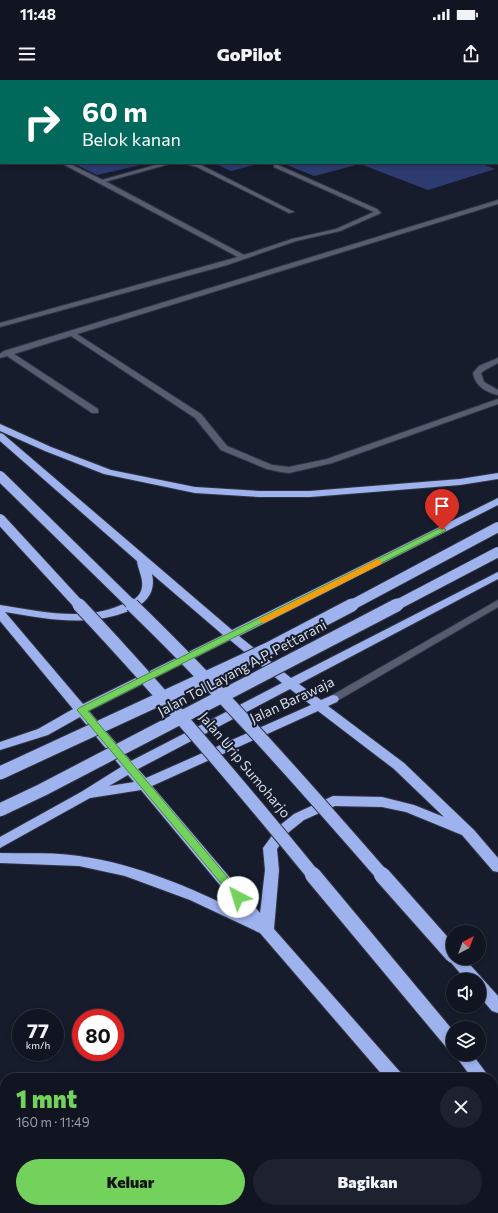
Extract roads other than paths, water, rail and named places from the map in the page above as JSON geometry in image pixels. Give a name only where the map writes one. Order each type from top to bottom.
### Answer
[{"type":"highway","points":[[0,427],[48,449],[108,472],[195,490],[259,494],[310,494],[460,482],[498,476]]},
{"type":"highway","points":[[0,436],[203,613],[290,683],[399,766],[470,833],[498,867]]},
{"type":"highway","name":"Jalan Urip Sumoharjo","points":[[0,476],[187,659],[282,760],[446,947]]},
{"type":"highway","points":[[0,746],[44,732],[82,710],[498,501]]},
{"type":"highway","name":"Jalan Urip Sumoharjo","points":[[0,518],[138,668],[235,780],[446,1035]]},
{"type":"highway","name":"Jalan Tol Layang A.P. Pettarani","points":[[0,772],[268,649],[498,527]]},
{"type":"highway","name":"Jalan Tol Layang A.P. Pettarani","points":[[0,810],[42,790],[498,552]]},
{"type":"highway","points":[[0,608],[66,618],[91,618],[117,613],[140,601],[148,588],[148,575],[140,557]]},
{"type":"highway","points":[[0,843],[86,795],[130,767],[498,575]]},
{"type":"highway","points":[[0,614],[266,930],[391,1073]]},
{"type":"highway","name":"Jalan Barawaja","points":[[86,795],[144,785],[321,706],[333,699]]},
{"type":"highway","points":[[266,930],[272,870],[270,848],[284,830],[299,817],[314,809],[334,801],[382,802],[409,808],[470,833]]},
{"type":"highway","points":[[0,858],[79,861],[137,874],[196,896],[266,930]]},
{"type":"highway","points":[[461,965],[469,973]]},
{"type":"highway","points":[[486,993],[498,1006]]},
{"type":"highway","points":[[468,1061],[478,1073]]},
{"type":"street","points":[[66,164],[101,181],[244,258]]},
{"type":"street","points":[[101,181],[166,164]]},
{"type":"street","points":[[190,164],[199,166],[291,212]]},
{"type":"street","points":[[0,325],[244,258],[294,240],[338,230],[378,213],[375,210],[276,166]]},
{"type":"street","points":[[4,355],[498,202]]},
{"type":"street","points":[[71,333],[198,416],[224,448],[281,470],[289,470],[330,461],[498,401]]},
{"type":"street","points":[[4,355],[95,411]]},
{"type":"street","points":[[498,360],[482,368],[477,373],[477,377],[481,384],[498,393]]},
{"type":"street","name":"Jalan Barawaja","points":[[333,699],[498,603]]}]
